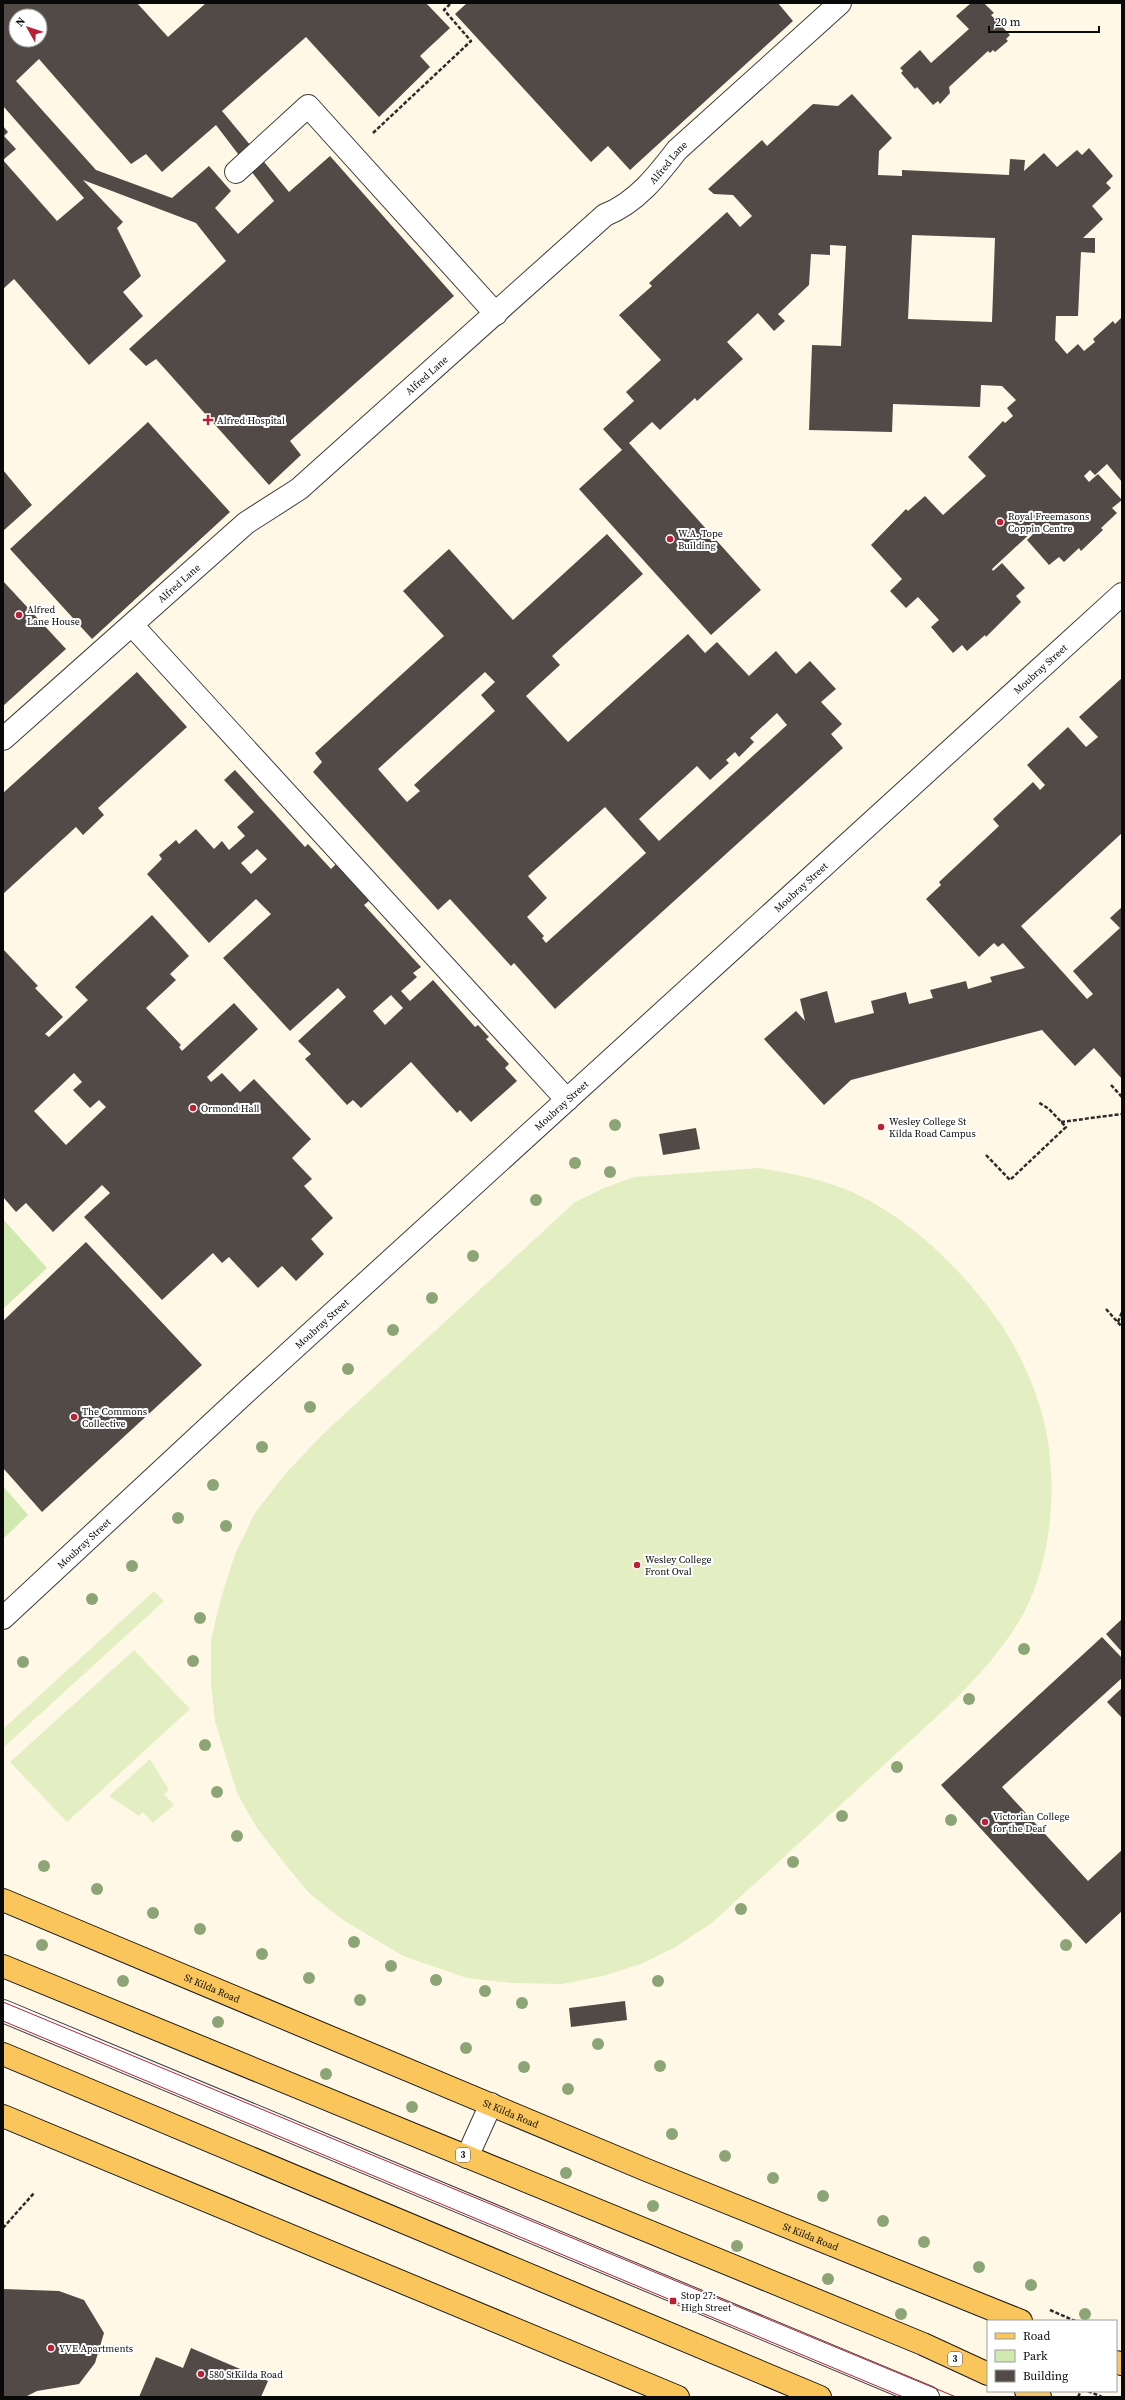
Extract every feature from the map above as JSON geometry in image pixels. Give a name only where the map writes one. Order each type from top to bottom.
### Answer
[{"type":"main road","name":"St Kilda Road","points":[[3,1900],[644,2169],[1019,2320]]},
{"type":"main road","name":"3","points":[[3,1966],[923,2344],[987,2374]]},
{"type":"main road","points":[[3,2054],[820,2397]]},
{"type":"main road","points":[[3,2116],[678,2397]]},
{"type":"main road","points":[[1028,2392],[1040,2397]]},
{"type":"street","name":"Alfred Lane","points":[[3,739],[246,523],[299,489],[496,314],[605,214],[622,208],[656,178],[677,150],[840,3]]},
{"type":"street","points":[[236,172],[308,106],[496,314]]},
{"type":"street","name":"Moubray Street","points":[[3,1618],[244,1394],[1122,594]]},
{"type":"street","points":[[132,625],[567,1100]]},
{"type":"street","points":[[3,2011],[928,2397]]},
{"type":"street","points":[[467,2157],[491,2104]]},
{"type":"path","points":[[351,154],[471,41],[444,10],[451,3]]},
{"type":"path","points":[[1111,1085],[1122,1097]]},
{"type":"path","points":[[986,1155],[1010,1180],[1066,1128],[1038,1102]]},
{"type":"path","points":[[1061,1122],[1122,1114]]},
{"type":"path","points":[[1106,1309],[1122,1327]]},
{"type":"path","points":[[1118,1322],[1122,1312]]},
{"type":"path","points":[[3,2228],[34,2192]]},
{"type":"path","points":[[1090,2392],[1102,2397]]},
{"type":"green space","name":"Wesley College Front Oval","points":[[759,1168],[802,1176],[834,1185],[867,1199],[889,1212],[930,1244],[967,1281],[998,1320],[1012,1342],[1034,1389],[1042,1414],[1048,1439],[1051,1465],[1052,1493],[1046,1549],[1039,1576],[1030,1601],[1005,1643],[974,1680],[957,1697],[713,1922],[677,1946],[641,1964],[603,1976],[562,1984],[512,1983],[467,1978],[403,1956],[343,1920],[309,1893],[257,1828],[237,1793],[215,1721],[211,1684],[211,1640],[221,1598],[235,1554],[255,1513],[286,1473],[323,1434],[575,1202],[604,1188],[634,1177]]},
{"type":"green space","points":[[3,1219],[47,1268],[3,1309]]},
{"type":"green space","points":[[3,1486],[28,1515],[3,1539]]},
{"type":"green space","points":[[154,1591],[164,1601],[3,1748],[3,1729]]},
{"type":"green space","points":[[134,1650],[190,1709],[67,1822],[10,1762]]},
{"type":"green space","points":[[150,1759],[169,1790],[164,1794],[174,1805],[153,1823],[143,1812],[139,1816],[109,1796]]},
{"type":"building","points":[[3,3],[137,3],[168,37],[206,3],[426,3],[450,28],[420,56],[430,67],[379,117],[306,37],[222,111],[289,192],[330,156],[454,296],[290,441],[301,455],[269,485],[156,359],[146,366],[129,349],[226,261],[196,223],[83,180],[123,222],[117,228],[141,276],[123,292],[143,316],[89,365],[14,279],[3,289],[3,160],[57,221],[84,198],[3,106]],"holes":[[[39,59],[131,164],[146,154],[162,172],[216,125],[274,201],[238,234],[215,208],[231,191],[209,166],[172,198],[96,170],[16,81]]]},
{"type":"building","points":[[467,3],[778,3],[793,21],[630,170],[608,146],[591,162],[455,14]]},
{"type":"building","points":[[971,3],[984,3],[994,13],[991,15],[1010,35],[1006,39],[1008,41],[995,52],[993,50],[990,53],[988,51],[949,87],[950,93],[940,104],[938,101],[933,105],[917,87],[915,89],[901,73],[903,71],[900,68],[920,50],[931,63],[969,29],[956,16]]},
{"type":"building","points":[[852,94],[892,138],[879,151],[878,175],[902,176],[902,170],[1009,175],[1010,159],[1025,160],[1024,171],[1044,153],[1057,167],[1077,150],[1082,155],[1089,148],[1113,176],[1106,183],[1111,188],[1092,206],[1103,219],[1083,238],[1095,238],[1095,253],[1081,252],[1078,316],[1056,316],[1055,340],[1067,354],[1078,344],[1084,351],[1095,342],[1093,339],[1113,321],[1115,324],[1122,317],[1122,482],[1107,464],[1095,475],[1090,470],[1084,476],[1089,482],[1098,474],[1122,500],[1112,508],[1117,513],[1101,528],[1103,530],[1081,551],[1079,548],[1064,562],[1059,557],[1049,565],[1027,540],[1036,531],[1034,530],[992,569],[993,571],[1002,563],[1025,588],[1016,596],[1021,602],[986,637],[985,635],[967,651],[962,645],[953,653],[931,627],[939,620],[918,597],[906,608],[890,591],[902,579],[871,545],[906,509],[908,511],[925,496],[943,515],[986,476],[968,457],[1003,421],[1005,423],[1013,416],[1007,408],[1016,400],[1002,386],[981,385],[980,407],[893,404],[892,432],[809,430],[812,345],[841,346],[846,246],[830,245],[830,255],[811,254],[809,285],[778,314],[785,321],[774,331],[758,313],[727,342],[743,359],[697,401],[695,398],[660,430],[652,422],[629,443],[761,590],[711,635],[579,489],[622,450],[603,429],[634,401],[626,392],[661,360],[619,315],[652,286],[649,283],[727,212],[740,227],[752,216],[733,195],[714,194],[708,189],[762,140],[767,146],[813,104],[838,106]],"holes":[[[912,235],[995,238],[992,322],[908,319]]]},
{"type":"building","points":[[3,126],[8,132],[4,136],[16,149],[3,160]]},
{"type":"building","points":[[148,422],[230,512],[92,639],[10,549]]},
{"type":"building","points":[[3,470],[32,505],[3,531]]},
{"type":"building","points":[[607,534],[643,574],[552,656],[560,665],[526,696],[568,742],[688,634],[705,653],[717,642],[749,676],[776,651],[796,674],[810,661],[836,689],[821,702],[842,724],[831,734],[843,748],[555,1009],[514,963],[511,966],[450,899],[438,910],[313,772],[322,762],[315,753],[444,636],[403,591],[449,549],[513,620]],"holes":[[[485,672],[495,682],[481,695],[495,711],[414,785],[420,791],[407,802],[378,769]],[[777,713],[787,725],[659,841],[639,819],[697,766],[710,780],[729,763],[726,760],[735,752],[739,757],[754,742],[750,738]],[[605,807],[646,853],[546,943],[542,938],[544,936],[527,917],[547,898],[528,876]]]},
{"type":"building","name":"Alfred Lane House","points":[[3,581],[66,649],[3,706]]},
{"type":"building","points":[[137,672],[187,727],[98,808],[104,815],[83,835],[76,827],[3,894],[3,793]]},
{"type":"building","points":[[1122,678],[1122,833],[1021,926],[1087,999],[1093,994],[1073,971],[1120,928],[1110,918],[1122,907],[1122,1079],[1094,1048],[1075,1066],[1042,1030],[851,1080],[824,1105],[764,1039],[796,1011],[805,1021],[800,999],[827,991],[835,1023],[874,1013],[871,1001],[906,992],[909,1004],[933,998],[930,990],[966,981],[968,989],[992,982],[990,977],[1025,968],[1003,943],[998,947],[994,943],[979,957],[926,899],[941,885],[939,882],[999,826],[993,819],[1033,782],[1040,790],[1045,785],[1027,765],[1068,727],[1086,747],[1098,737],[1079,717]]},
{"type":"building","points":[[235,770],[305,847],[308,844],[331,869],[337,863],[370,900],[364,905],[421,967],[413,973],[417,977],[401,991],[410,1001],[433,980],[475,1027],[478,1025],[489,1037],[486,1039],[509,1064],[505,1068],[517,1081],[471,1122],[460,1110],[457,1113],[411,1062],[361,1108],[353,1100],[347,1105],[305,1059],[311,1054],[298,1041],[346,997],[338,988],[290,1031],[223,958],[271,914],[256,899],[209,943],[147,874],[162,859],[159,855],[176,840],[179,844],[196,829],[214,849],[222,841],[229,850],[245,836],[237,827],[254,812],[224,780]],"holes":[[[257,849],[267,859],[251,874],[241,863]],[[391,995],[403,1008],[385,1025],[373,1011]]]},
{"type":"building","name":"Ormond Hall","points":[[152,915],[189,956],[170,974],[176,980],[146,1008],[181,1045],[179,1047],[182,1051],[234,1003],[258,1029],[207,1077],[211,1082],[222,1073],[240,1092],[254,1079],[311,1139],[292,1158],[312,1179],[304,1186],[333,1218],[311,1239],[324,1254],[296,1281],[282,1266],[258,1288],[229,1257],[222,1263],[213,1253],[162,1300],[84,1217],[110,1193],[102,1185],[53,1232],[26,1203],[16,1212],[3,1197],[3,949],[38,986],[35,988],[63,1017],[45,1034],[49,1037],[88,1000],[75,987]],"holes":[[[74,1073],[82,1082],[73,1090],[90,1108],[99,1100],[106,1107],[66,1145],[34,1111]]]},
{"type":"building","points":[[696,1128],[700,1149],[663,1155],[659,1134]]},
{"type":"building","name":"The Commons Collective","points":[[86,1242],[202,1365],[42,1512],[3,1468],[3,1321]]},
{"type":"building","points":[[1122,1619],[1122,1652],[1106,1634]]},
{"type":"building","points":[[1102,1637],[1122,1658],[1122,1678],[1002,1787],[1088,1881],[1122,1850],[1122,1911],[1086,1944],[941,1785]]},
{"type":"building","points":[[1122,1688],[1122,1718],[1107,1702]]},
{"type":"building","points":[[625,2001],[627,2020],[571,2027],[569,2008]]},
{"type":"building","name":"YVE Apartments","points":[[3,2289],[59,2291],[84,2300],[104,2333],[95,2363],[79,2384],[37,2391],[25,2397],[3,2397]]},
{"type":"building","name":"580 StKilda Road","points":[[191,2348],[268,2381],[261,2397],[139,2397],[156,2357],[183,2368]]},
{"type":"tram line","points":[[3,2002],[956,2397]]},
{"type":"tram line","points":[[3,2021],[903,2397]]},
{"type":"place","name":"Alfred Hospital","points":[[208,420]]},
{"type":"place","name":"Royal Freemasons Coppin Centre","points":[[1000,522]]},
{"type":"place","name":"W.A. Tope Building","points":[[670,539]]},
{"type":"place","name":"Alfred Lane House","points":[[19,615]]},
{"type":"place","name":"Ormond Hall","points":[[193,1108]]},
{"type":"place","name":"Wesley College St Kilda Road Campus","points":[[881,1127]]},
{"type":"place","name":"The Commons Collective","points":[[74,1417]]},
{"type":"place","name":"Wesley College Front Oval","points":[[637,1565]]},
{"type":"place","name":"Victorian College for the Deaf","points":[[985,1822]]},
{"type":"place","name":"Stop 27: High Street","points":[[673,2301]]},
{"type":"place","name":"YVE Apartments","points":[[51,2348]]},
{"type":"place","name":"580 StKilda Road","points":[[201,2374]]}]
